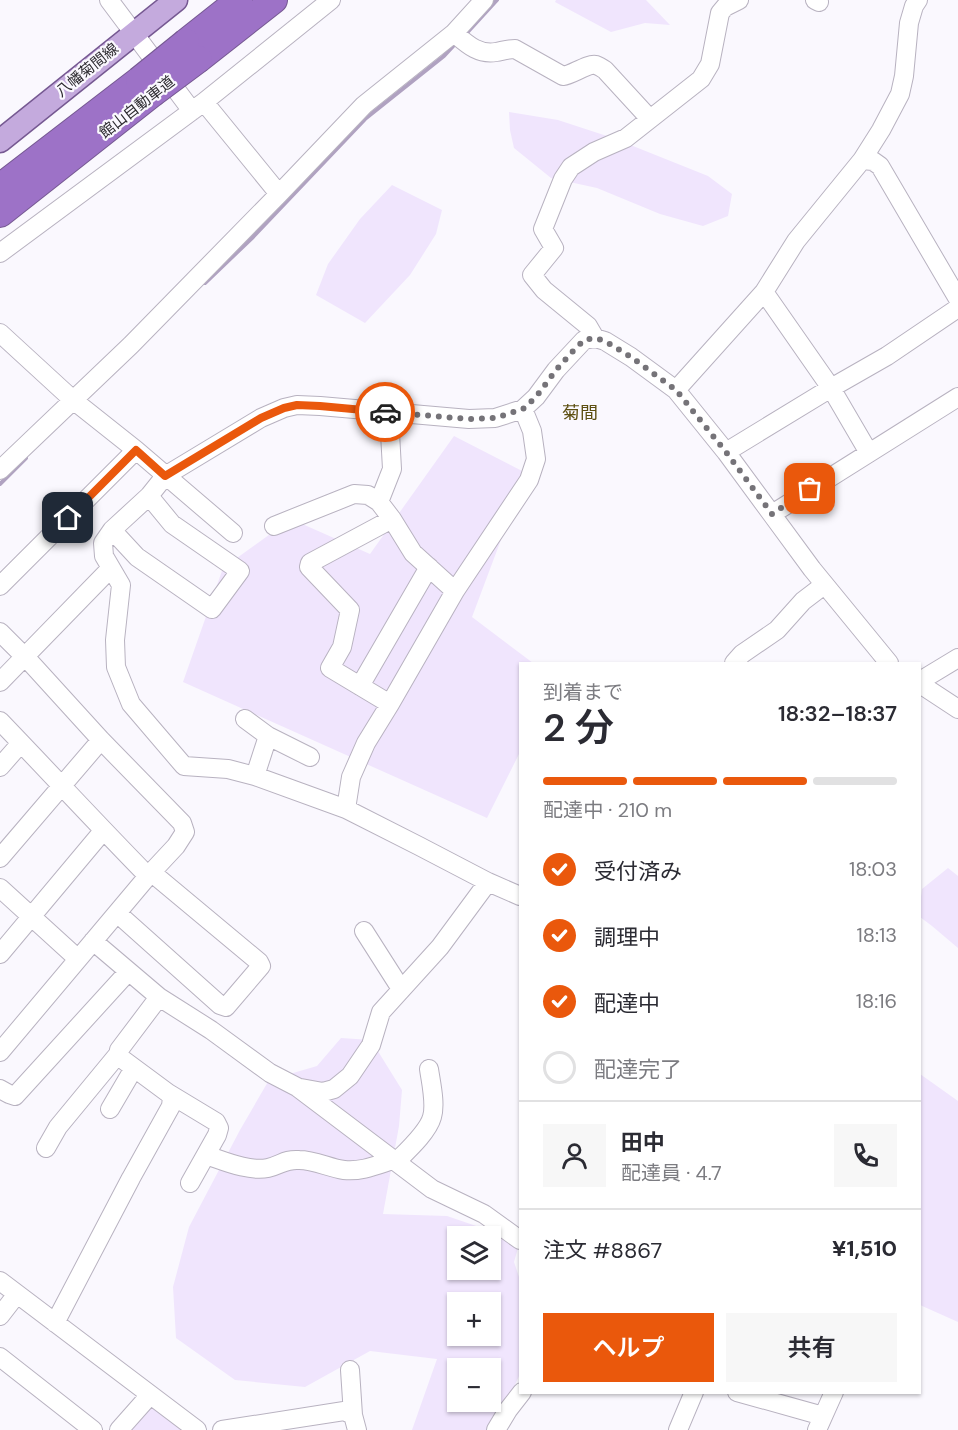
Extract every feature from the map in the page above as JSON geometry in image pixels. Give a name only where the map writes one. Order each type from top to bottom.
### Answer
[{"type":"highway","name":"館山自動車道","points":[[192,51],[239,0]]},
{"type":"highway","name":"館山自動車道","points":[[0,188],[145,87],[192,51],[274,0]]},
{"type":"highway","name":"館山自動車道","points":[[0,214],[145,87]]},
{"type":"main road","name":"八幡菊間線","points":[[0,141],[176,0]]},
{"type":"street","points":[[109,0],[133,33],[279,195]]},
{"type":"street","points":[[0,253],[198,107],[331,0]]},
{"type":"street","points":[[0,470],[130,345],[279,195],[364,105],[454,33],[484,0]]},
{"type":"street","points":[[595,338],[588,326],[544,290],[532,275],[554,248],[543,229],[563,179],[571,167],[594,152],[626,138],[701,79],[710,64],[720,13],[725,7],[739,0]]},
{"type":"street","points":[[676,390],[764,292],[796,241],[862,160],[882,130],[900,94],[909,22],[918,0]]},
{"type":"street","points":[[454,33],[472,48],[484,53],[515,49],[563,76],[595,65],[605,70],[650,119]]},
{"type":"street","points":[[862,160],[873,161],[880,166],[958,299]]},
{"type":"street","points":[[764,292],[831,388],[868,453]]},
{"type":"street","points":[[726,452],[886,356],[958,308]]},
{"type":"street","points":[[0,333],[73,400],[136,450],[233,533]]},
{"type":"street","points":[[519,896],[346,809],[255,776],[228,769],[184,766],[131,704],[116,667],[115,640],[120,585],[104,556],[104,543],[112,530],[149,496],[165,476],[261,418],[297,405],[469,419],[495,418],[523,409],[584,340],[595,338],[605,341],[631,357],[676,390],[726,452],[824,585],[887,662]]},
{"type":"street","points":[[772,514],[958,397]]},
{"type":"street","points":[[346,809],[351,777],[366,743],[455,591],[529,480],[536,459],[532,431],[523,409]]},
{"type":"street","points":[[379,502],[392,469],[387,412]]},
{"type":"street","points":[[0,586],[136,450]]},
{"type":"street","points":[[274,526],[354,494],[368,495],[379,502],[413,553],[455,591]]},
{"type":"street","points":[[112,530],[137,557],[212,609],[240,571],[172,524],[149,496]]},
{"type":"street","points":[[390,704],[330,668],[342,647],[350,610],[309,567],[310,563],[392,519]]},
{"type":"street","points":[[360,686],[429,567]]},
{"type":"street","points":[[0,682],[111,568]]},
{"type":"street","points":[[735,662],[742,654],[777,630],[803,601],[824,585]]},
{"type":"street","points":[[0,632],[182,823],[185,832],[176,846],[0,1052]]},
{"type":"street","points":[[921,682],[958,658]]},
{"type":"street","points":[[921,684],[958,709]]},
{"type":"street","points":[[245,719],[268,736],[310,757]]},
{"type":"street","points":[[0,721],[103,831],[150,874],[259,962],[261,966],[226,1007],[220,1005],[117,913]]},
{"type":"street","points":[[255,776],[268,736]]},
{"type":"street","points":[[0,858],[101,740]]},
{"type":"street","points":[[0,767],[21,743]]},
{"type":"street","points":[[0,954],[103,831]]},
{"type":"street","points":[[297,1087],[323,1092],[334,1089],[350,1076],[370,1045],[381,1012],[440,947],[488,882]]},
{"type":"street","points":[[0,888],[78,959]]},
{"type":"street","points":[[364,931],[401,989]]},
{"type":"street","points":[[93,941],[159,997],[218,1034],[270,1073],[297,1087],[432,1189],[484,1214],[519,1239]]},
{"type":"street","points":[[0,1089],[15,1096],[128,972]]},
{"type":"street","points":[[46,1148],[58,1127],[119,1053],[159,997]]},
{"type":"street","points":[[119,1053],[118,1056],[168,1093],[216,1122],[219,1128],[217,1135],[190,1183]]},
{"type":"street","points":[[110,1109],[134,1068]]},
{"type":"street","points":[[206,1155],[234,1165],[268,1168],[289,1160],[306,1160],[344,1170],[367,1168],[395,1161],[421,1134],[434,1115],[429,1070]]},
{"type":"street","points":[[55,1323],[171,1106],[171,1097],[168,1093]]},
{"type":"street","points":[[0,1281],[196,1430]]},
{"type":"street","points":[[0,1316],[17,1294]]},
{"type":"street","points":[[0,1358],[93,1430]]},
{"type":"street","points":[[350,1370],[355,1423]]},
{"type":"street","points":[[495,1430],[520,1394]]},
{"type":"street","points":[[678,1430],[693,1394]]},
{"type":"street","points":[[742,1394],[820,1423],[833,1394]]},
{"type":"street","points":[[119,1430],[150,1395]]},
{"type":"street","points":[[222,1430],[344,1411],[355,1423]]},
{"type":"shaded area","points":[[556,0],[646,0],[670,25],[645,23],[611,32],[555,2]]},
{"type":"shaded area","points":[[509,112],[558,120],[613,138],[708,176],[732,194],[728,216],[703,226],[660,214],[597,188],[551,178],[514,148]]},
{"type":"shaded area","points":[[392,185],[442,210],[436,234],[410,275],[365,323],[316,295],[328,264],[360,219]]},
{"type":"shaded area","points":[[454,436],[526,473],[472,617],[532,662],[519,662],[519,754],[487,818],[183,682],[223,568],[291,519],[370,554]]},
{"type":"shaded area","points":[[948,868],[958,876],[958,948],[921,918],[922,889]]},
{"type":"shaded area","points":[[341,1038],[371,1040],[402,1090],[399,1126],[383,1214],[447,1216],[476,1226],[447,1226],[447,1280],[501,1280],[501,1234],[519,1241],[514,1262],[519,1277],[519,1376],[494,1430],[412,1430],[437,1359],[370,1351],[305,1387],[235,1380],[176,1338],[173,1287],[189,1227],[269,1080],[317,1066]]},
{"type":"shaded area","points":[[921,1075],[958,1101],[958,1322],[921,1305]]},
{"type":"shaded area","points":[[155,1404],[188,1430],[127,1430],[148,1406]]},
{"type":"waterway","points":[[465,35],[497,0]]},
{"type":"waterway","points":[[205,283],[252,238],[365,119],[444,56],[457,42]]},
{"type":"waterway","points":[[0,484],[26,458]]},
{"type":"way so far","points":[[385,412],[469,419],[495,418],[523,409],[584,340],[595,338],[605,341],[631,357],[676,390],[772,514],[810,489]]},
{"type":"district","name":"菊間","points":[[580,413]]},
{"type":"route","points":[[68,518],[136,450],[165,476],[261,418],[284,408],[297,405],[385,412]]}]
